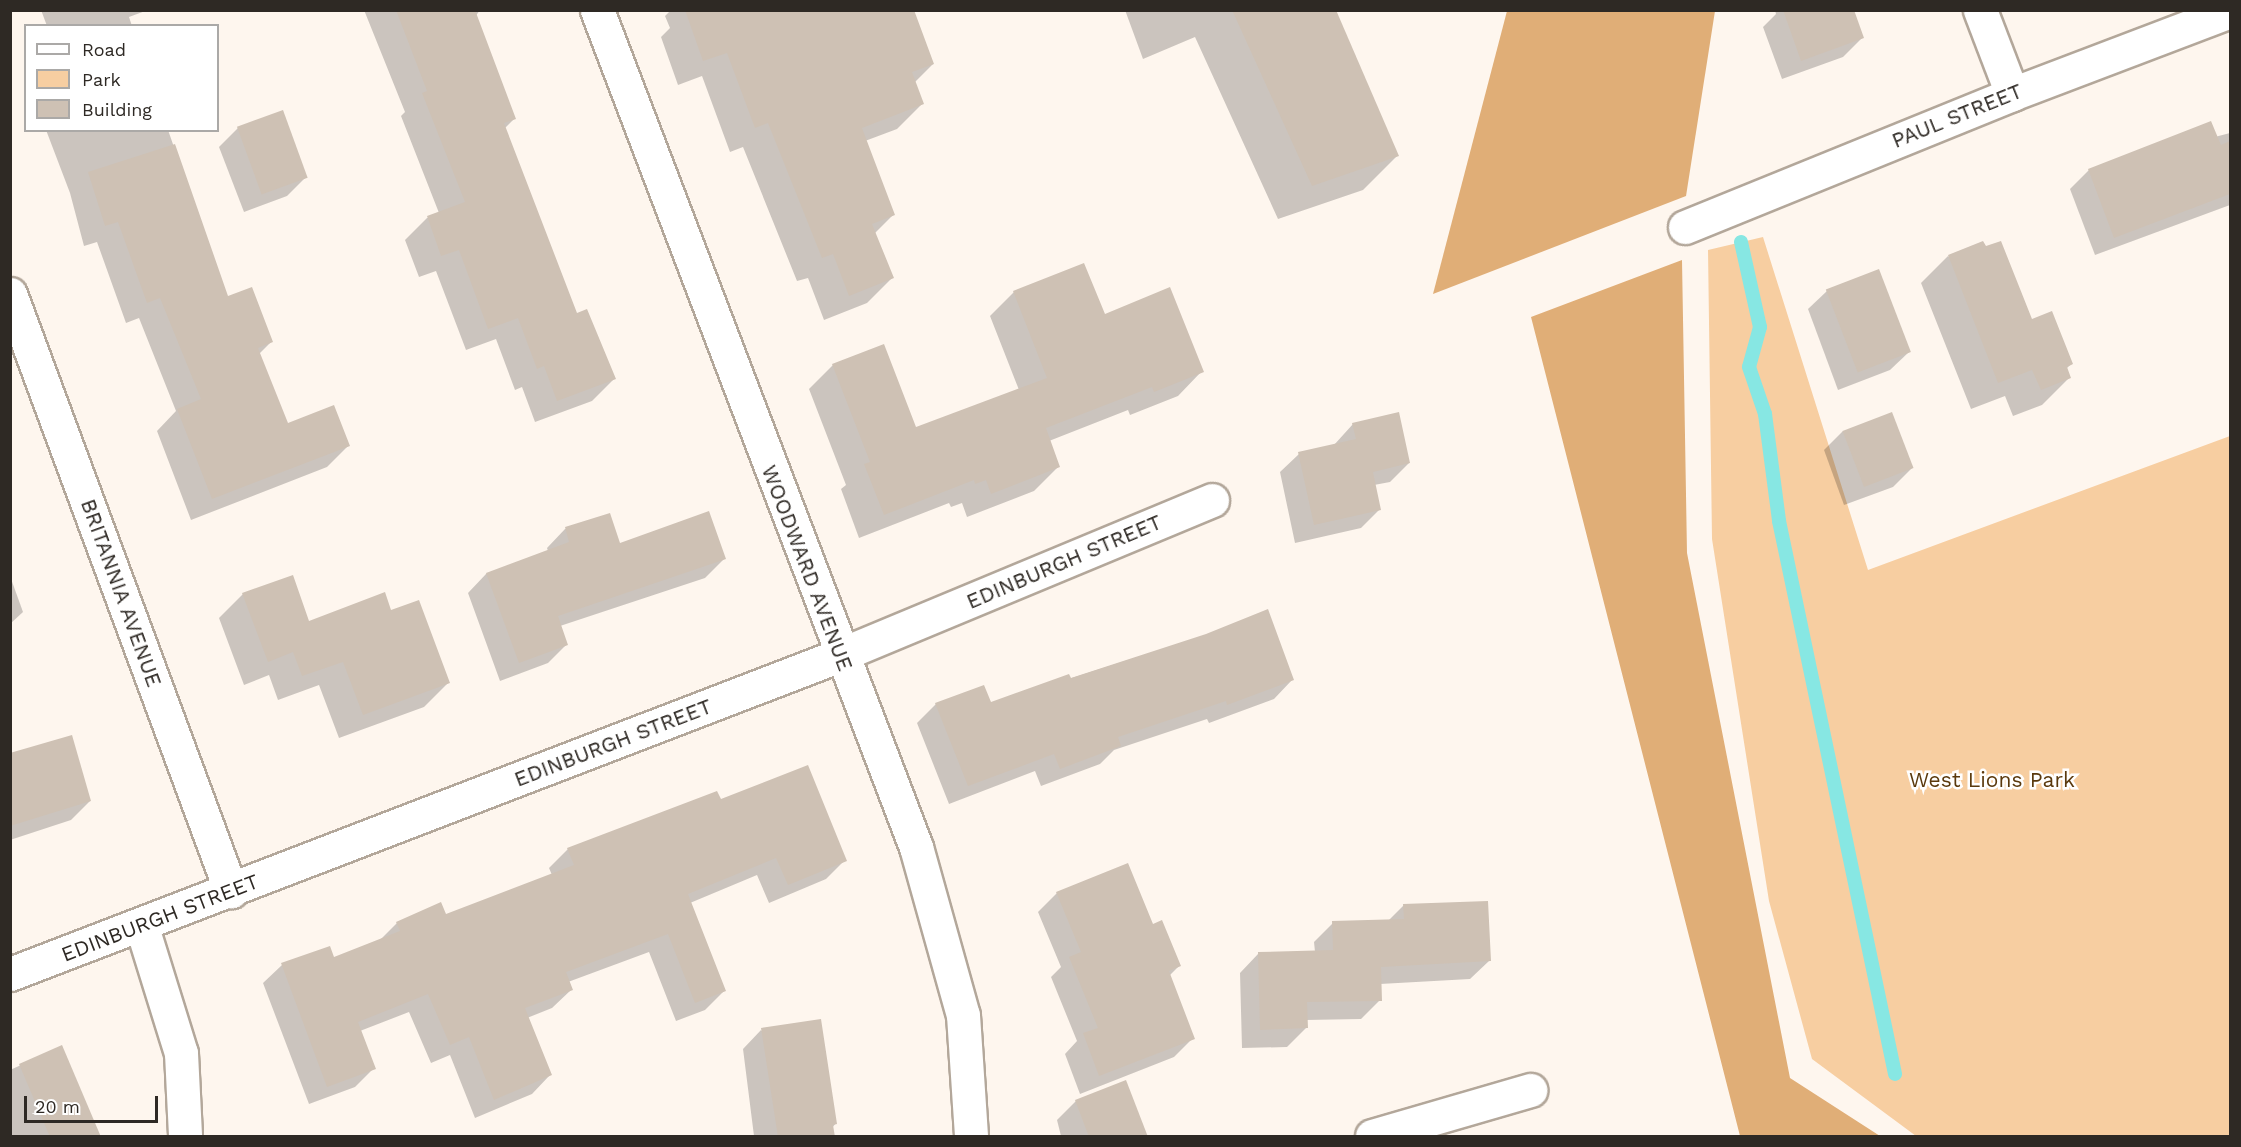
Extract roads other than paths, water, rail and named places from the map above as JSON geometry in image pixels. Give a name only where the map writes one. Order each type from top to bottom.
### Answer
[{"type":"street","name":"WOODWARD AVENUE","points":[[597,10],[840,655],[916,847],[963,1015],[971,1137]]},
{"type":"street","points":[[1980,10],[2012,94]]},
{"type":"street","name":"PAUL STREET","points":[[1685,226],[2012,94],[2230,11]]},
{"type":"street","name":"BRITANNIA AVENUE","points":[[10,294],[231,891]]},
{"type":"street","name":"EDINBURGH STREET","points":[[10,974],[231,891],[840,655],[1212,500]]},
{"type":"street","points":[[141,924],[181,1053],[186,1137]]},
{"type":"street","points":[[1372,1137],[1530,1089]]},
{"type":"waterway","points":[[1741,242],[1760,327],[1749,367],[1765,414],[1779,521],[1895,1074]]},
{"type":"park label","name":"West Lions Park","points":[[1992,780]]}]
